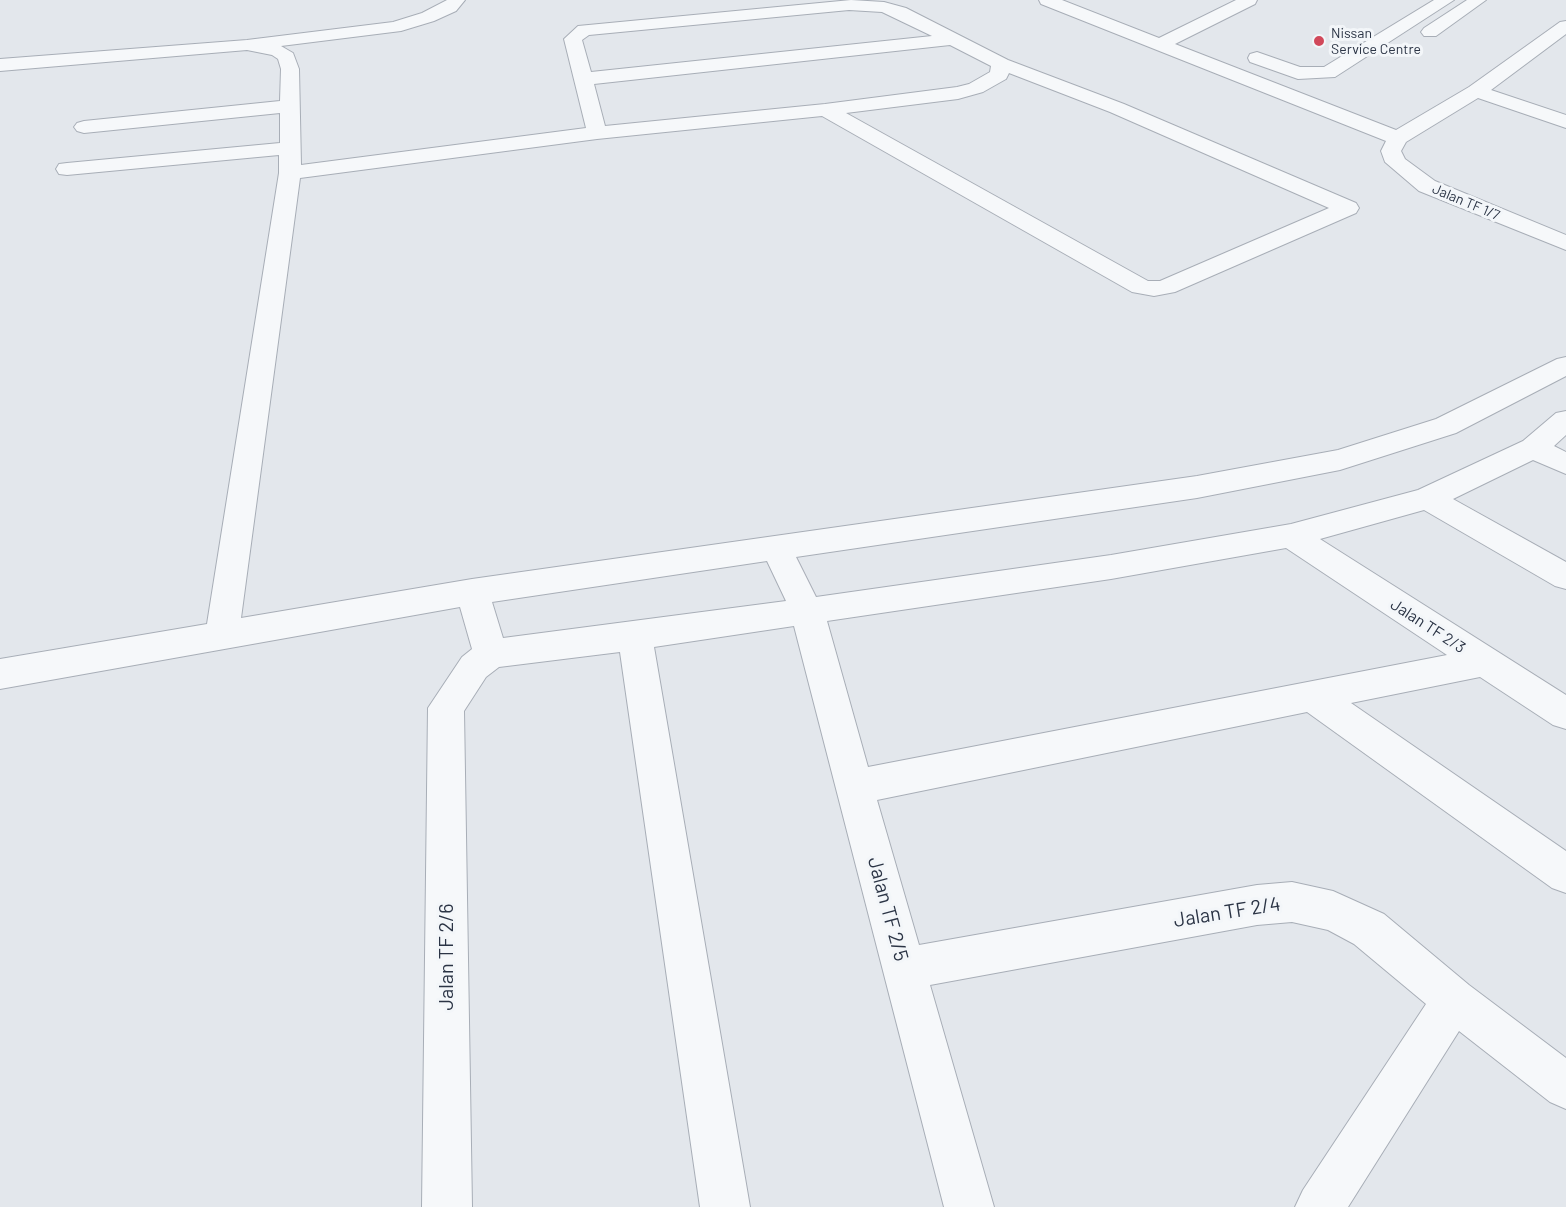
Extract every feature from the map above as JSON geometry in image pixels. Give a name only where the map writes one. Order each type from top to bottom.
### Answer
[{"type":"street","points":[[0,65],[247,45],[395,27],[450,7],[456,0]]},
{"type":"street","points":[[1047,0],[1398,138],[1476,91],[1566,26]]},
{"type":"street","points":[[1160,44],[1249,0]]},
{"type":"street","points":[[1243,52],[1298,73],[1328,73],[1446,0]]},
{"type":"street","points":[[1419,40],[1478,0]]},
{"type":"street","points":[[597,133],[573,39],[584,30],[858,6],[884,7],[900,12],[1000,64],[1117,108],[1348,207],[1167,287],[1154,289],[1141,287],[825,110]]},
{"type":"street","points":[[583,79],[952,39]]},
{"type":"street","points":[[222,635],[290,161],[290,69],[286,57],[269,48],[247,45]]},
{"type":"street","points":[[68,169],[290,161],[825,110],[957,93],[976,88],[999,75],[1000,64]]},
{"type":"street","points":[[1476,91],[1566,122]]},
{"type":"street","points":[[1319,106],[1339,93]]},
{"type":"street","points":[[84,126],[290,106]]},
{"type":"street","name":"Jalan TF 1/7","points":[[1398,138],[1391,151],[1396,162],[1427,186],[1566,243]]},
{"type":"street","points":[[0,674],[472,592],[1197,487],[1340,460],[1446,426],[1566,365]]},
{"type":"street","points":[[472,592],[491,654],[635,636],[1111,567],[1291,536],[1427,498],[1533,448],[1566,420]]},
{"type":"street","points":[[1533,448],[1566,464]]},
{"type":"street","points":[[1427,498],[1566,577]]},
{"type":"street","name":"Jalan TF 2/3","points":[[1291,536],[1566,714]]},
{"type":"street","name":"Jalan TF 2/5","points":[[776,548],[807,611],[969,1207]]},
{"type":"street","points":[[635,636],[725,1207]]},
{"type":"street","name":"Jalan TF 2/6","points":[[447,1207],[446,708],[474,667],[491,654]]},
{"type":"street","points":[[855,787],[1483,662]]},
{"type":"street","points":[[1311,696],[1566,874]]},
{"type":"street","name":"Jalan TF 2/4","points":[[904,969],[1257,905],[1292,902],[1333,911],[1369,929],[1454,1000],[1566,1086]]},
{"type":"street","points":[[1320,1207],[1454,1000]]},
{"type":"place","name":"Nissan Service Centre","points":[[1319,41]]}]
